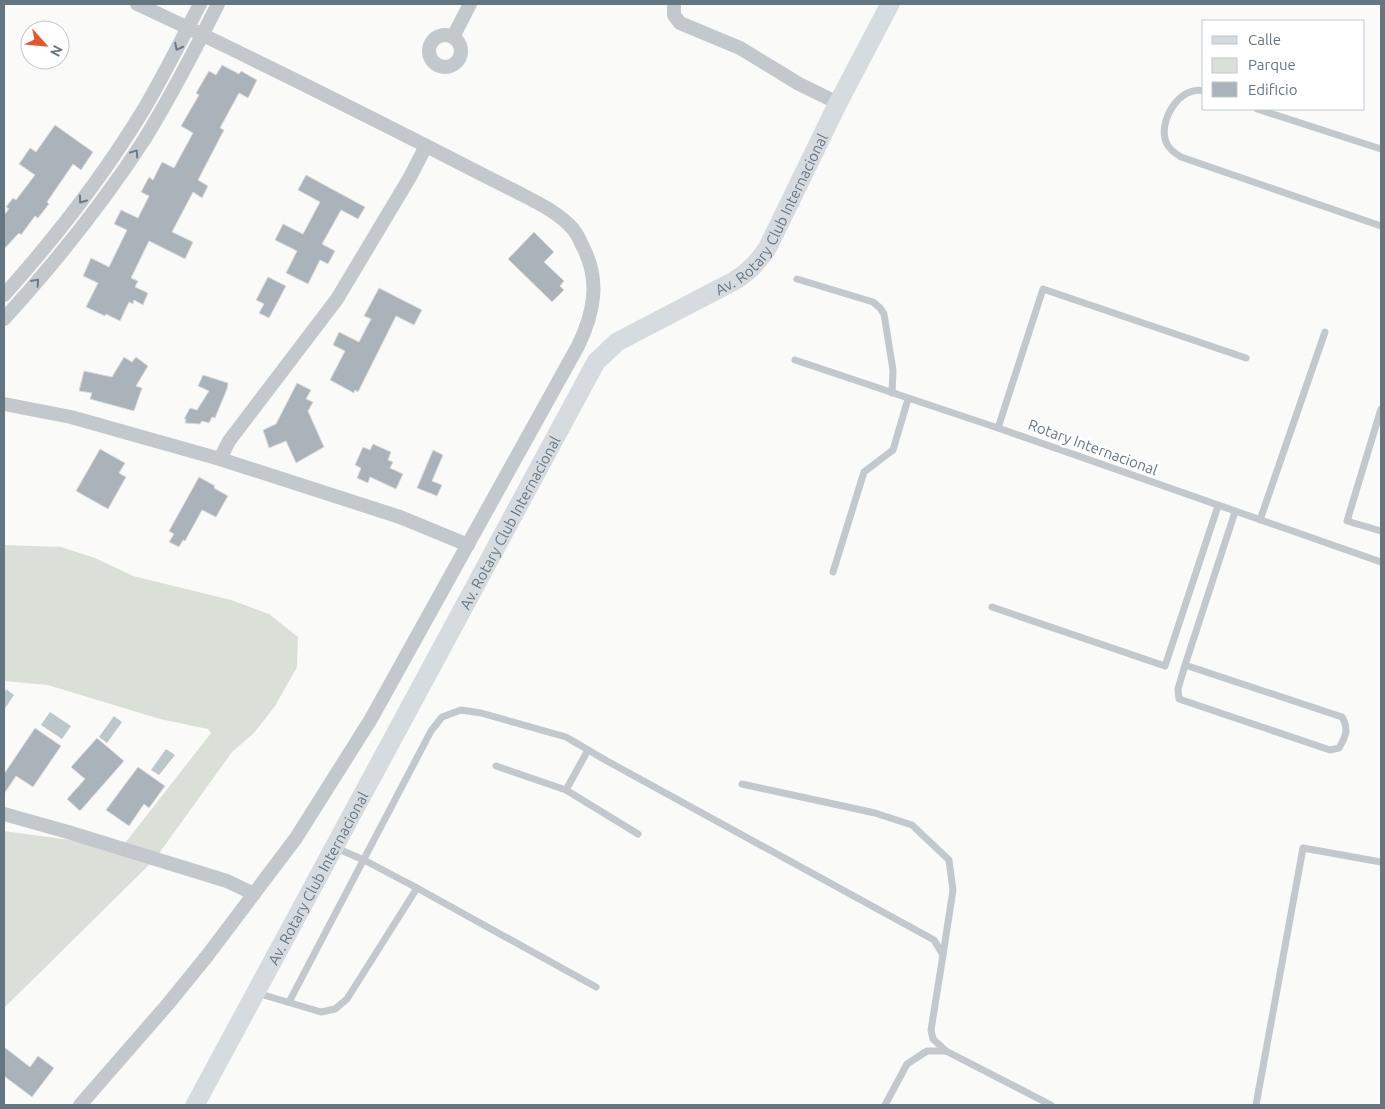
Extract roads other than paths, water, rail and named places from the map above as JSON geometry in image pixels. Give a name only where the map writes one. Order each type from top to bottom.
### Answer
[{"type":"main road","name":"Av. Rotary Club Internacional","points":[[195,1105],[596,362],[617,342],[734,281],[748,272],[759,260],[768,247],[838,104],[890,4]]},
{"type":"street","points":[[80,1105],[168,1004],[254,894],[296,838],[352,752],[581,340],[592,309],[594,292],[594,279],[587,253],[574,230],[559,216],[538,203],[426,146],[203,34],[137,4]]},
{"type":"street","points":[[4,295],[32,263],[100,175],[144,109],[200,4]]},
{"type":"street","points":[[4,319],[43,274],[118,179],[144,138],[218,4]]},
{"type":"street","points":[[453,36],[470,4]]},
{"type":"street","points":[[674,4],[674,15],[680,23],[740,48],[799,84],[838,104]]},
{"type":"street","points":[[220,459],[229,442],[337,299],[405,186],[426,146]]},
{"type":"street","points":[[4,404],[71,417],[220,459],[400,517],[468,545]]},
{"type":"street","points":[[4,814],[86,837],[227,881],[254,894]]},
{"type":"lane","points":[[1202,91],[1192,90],[1181,96],[1172,108],[1166,121],[1164,134],[1166,143],[1173,152],[1181,157],[1381,226]]},
{"type":"lane","points":[[1261,110],[1381,149]]},
{"type":"lane","points":[[796,278],[873,302],[880,308],[884,314],[893,370],[892,393]]},
{"type":"lane","points":[[998,428],[1043,289],[1246,358]]},
{"type":"lane","points":[[1260,520],[1325,332]]},
{"type":"lane","name":"Rotary Internacional","points":[[795,360],[998,428],[1381,562]]},
{"type":"lane","points":[[833,572],[864,472],[893,450],[908,399]]},
{"type":"lane","points":[[1381,409],[1347,521],[1381,532]]},
{"type":"lane","points":[[992,607],[1164,666],[1218,506]]},
{"type":"lane","points":[[1185,665],[1342,717],[1346,724],[1346,733],[1343,741],[1339,748],[1330,750],[1179,699],[1178,689],[1185,665],[1235,512]]},
{"type":"lane","points":[[289,1002],[431,731],[442,717],[461,710],[480,713],[566,737],[934,940],[943,955]]},
{"type":"lane","points":[[566,790],[588,750]]},
{"type":"lane","points":[[496,766],[566,790],[638,834]]},
{"type":"lane","points":[[742,784],[875,813],[912,824],[949,860],[953,890],[931,1030],[933,1039],[946,1051],[1051,1105]]},
{"type":"lane","points":[[335,847],[417,888],[596,987]]},
{"type":"lane","points":[[1256,1105],[1303,848],[1381,862]]},
{"type":"lane","points":[[256,993],[321,1012],[335,1008],[346,999],[417,888]]},
{"type":"lane","points":[[885,1105],[907,1064],[927,1051],[946,1051]]}]
